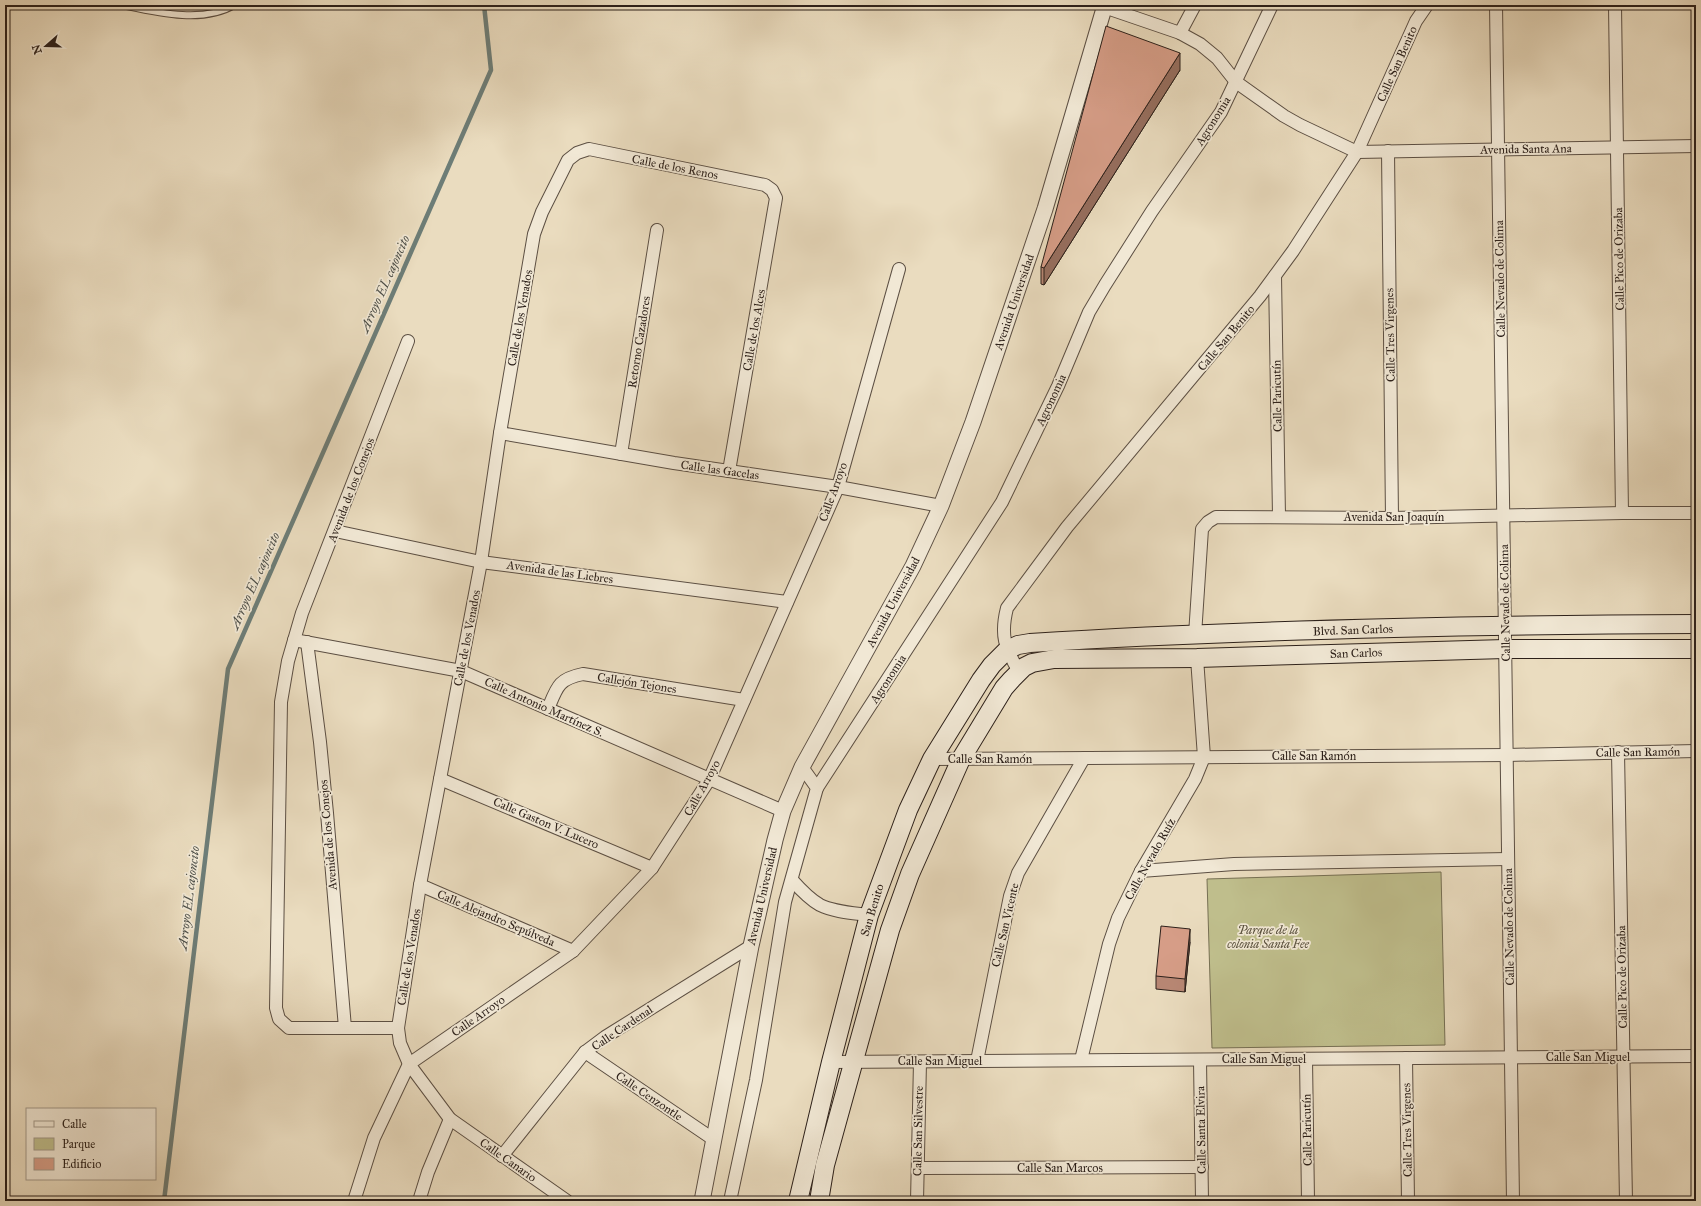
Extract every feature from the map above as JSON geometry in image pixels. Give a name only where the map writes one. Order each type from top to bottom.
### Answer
[{"type":"main road","name":"Blvd. San Carlos","points":[[1009,649],[1030,643],[1195,635],[1505,625],[1696,624]]},
{"type":"main road","name":"San Benito","points":[[798,1201],[869,915],[908,810],[932,759],[981,680],[992,665],[1009,649]]},
{"type":"main road","name":"San Carlos","points":[[1018,672],[1032,663],[1043,660],[1197,658],[1505,649],[1696,650]]},
{"type":"main road","name":"San Benito","points":[[819,1201],[825,1165],[883,952],[910,874],[961,759],[1004,688],[1018,672]]},
{"type":"street","points":[[1180,33],[1195,5]]},
{"type":"street","name":"Agronomia","points":[[817,788],[1002,502],[1058,386],[1089,312],[1152,211],[1221,112],[1272,5]]},
{"type":"street","name":"Calle San Benito","points":[[1018,672],[1009,649],[1004,628],[1007,608],[1067,526],[1260,296],[1293,251],[1357,152],[1416,21],[1427,5]]},
{"type":"street","name":"Calle Nevado de Colima","points":[[1496,5],[1513,1201]]},
{"type":"street","name":"Calle Pico de Orizaba","points":[[1615,5],[1622,513]]},
{"type":"street","points":[[1105,6],[1180,33],[1200,44],[1217,58],[1236,82],[1300,125],[1357,152]]},
{"type":"street","name":"Avenida Universidad","points":[[702,1201],[751,946],[783,811],[802,767],[913,566],[941,506],[974,422],[1045,209],[1105,6]]},
{"type":"street","name":"Avenida Santa Ana","points":[[1357,152],[1696,146]]},
{"type":"street","name":"Calle de los Renos","points":[[577,153],[589,150],[765,185],[772,190]]},
{"type":"street","name":"Calle Tres Virgenes","points":[[1388,152],[1392,518]]},
{"type":"street","name":"Calle de los Venados","points":[[450,1119],[409,1064],[400,1043],[398,1028],[420,886],[481,562],[500,433],[534,234],[542,212],[568,160],[577,153]]},
{"type":"street","name":"Calle de los Alces","points":[[729,471],[775,207],[776,198],[772,190]]},
{"type":"street","name":"Retorno Cazadores","points":[[621,454],[657,230]]},
{"type":"street","name":"Calle Arroyo","points":[[409,1064],[573,951],[652,868],[709,780],[838,487],[898,269]]},
{"type":"street","name":"Calle Paricutín","points":[[1275,276],[1280,516]]},
{"type":"street","name":"Avenida de los Conejos","points":[[398,1028],[289,1028],[279,1019],[276,1008],[281,702],[288,661],[302,612],[335,531],[408,341]]},
{"type":"street","name":"Calle las Gacelas","points":[[500,433],[621,454],[838,487],[941,506]]},
{"type":"street","name":"Avenida San Joaquín","points":[[1195,635],[1202,529],[1208,522],[1216,517],[1280,516],[1392,518],[1622,513],[1696,513]]},
{"type":"street","name":"Avenida de las Liebres","points":[[335,531],[481,562],[787,602]]},
{"type":"street","name":"Calle Antonio Martínez S.","points":[[294,640],[461,671],[783,811]]},
{"type":"street","name":"Avenida de los Conejos","points":[[307,642],[320,742],[327,813],[345,1028]]},
{"type":"street","name":"Calle Nevado Ruíz","points":[[1081,1060],[1109,944],[1118,918],[1141,871],[1195,779],[1204,757],[1197,658]]},
{"type":"street","name":"Callejón Tejones","points":[[548,709],[556,690],[563,680],[583,674],[744,700]]},
{"type":"street","name":"Calle San Ramón","points":[[932,759],[1507,755],[1696,751]]},
{"type":"street","name":"Calle Pico de Orizaba","points":[[1618,752],[1626,1201]]},
{"type":"street","name":"Calle San Vicente","points":[[977,1061],[1010,896],[1018,873],[1084,758]]},
{"type":"street","points":[[730,1201],[756,1080],[785,902],[817,788],[802,767]]},
{"type":"street","name":"Calle Gaston V. Lucero","points":[[440,779],[652,868]]},
{"type":"street","points":[[1141,871],[1234,864],[1508,859]]},
{"type":"street","points":[[792,880],[820,905],[840,911],[869,915]]},
{"type":"street","name":"Calle Alejandro Sepúlveda","points":[[420,886],[573,951]]},
{"type":"street","name":"Calle Cardenal","points":[[502,1156],[585,1052],[606,1037],[751,946]]},
{"type":"street","name":"Calle Cenzontle","points":[[585,1052],[714,1139]]},
{"type":"street","name":"Calle San Miguel","points":[[832,1062],[1696,1056]]},
{"type":"street","name":"Calle Tres Virgenes","points":[[1406,1058],[1408,1201]]},
{"type":"street","name":"Calle Paricutín","points":[[1306,1059],[1308,1201]]},
{"type":"street","name":"Calle Santa Elvira","points":[[1200,1060],[1202,1201]]},
{"type":"street","name":"Calle San Silvestre","points":[[917,1201],[920,1062]]},
{"type":"street","points":[[354,1201],[374,1138],[409,1064]]},
{"type":"street","points":[[419,1201],[428,1172],[450,1119]]},
{"type":"street","name":"Calle Canario","points":[[450,1119],[566,1201]]},
{"type":"street","name":"Calle San Marcos","points":[[918,1168],[1202,1167]]},
{"type":"lane","points":[[124,5],[162,13],[186,15],[211,14],[234,5]]},
{"type":"green space","name":"Parque de la colonia Santa Fee","points":[[1441,872],[1445,1045],[1212,1048],[1207,879]]},
{"type":"building","points":[[1106,26],[1180,53],[1044,268],[1041,267]]},
{"type":"building","points":[[1161,926],[1190,929],[1185,979],[1156,976]]},
{"type":"waterway","name":"Arroyo EL cajoncito","points":[[164,1201],[228,669],[491,70],[484,5]]}]
